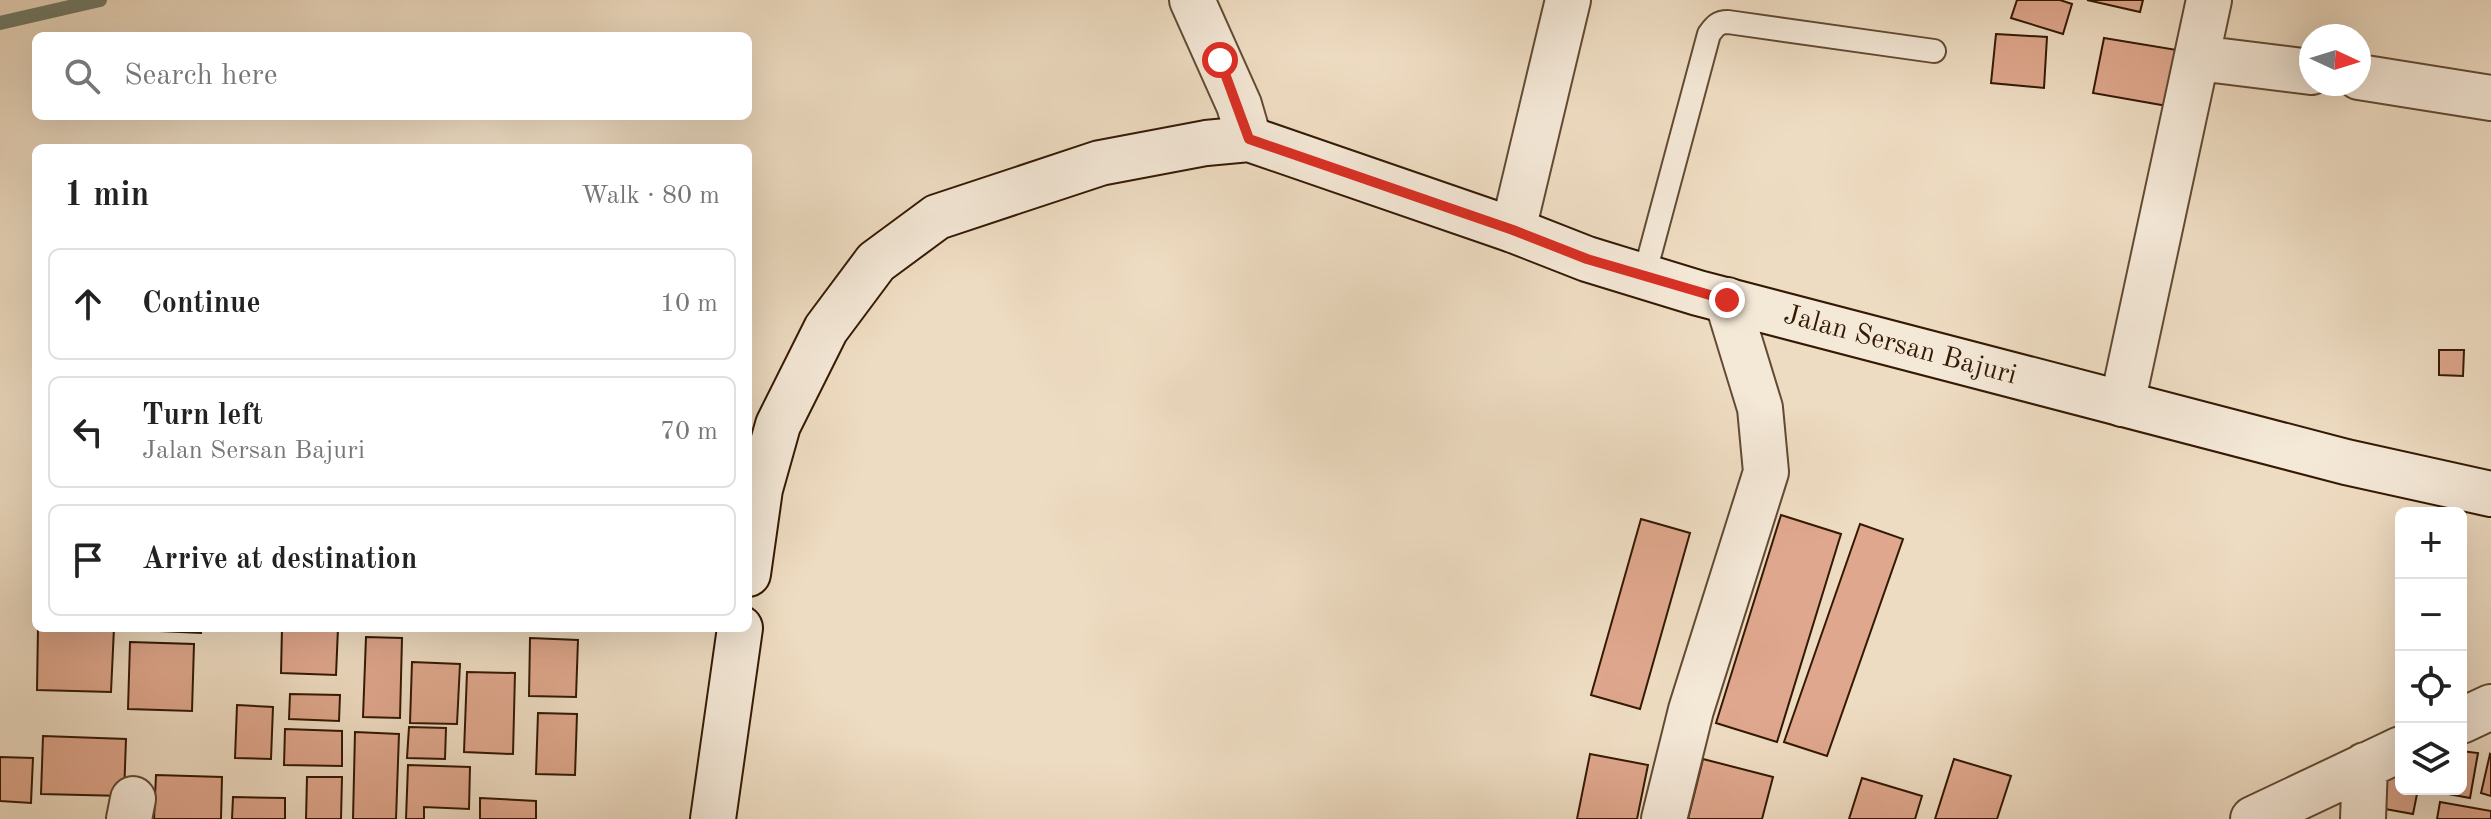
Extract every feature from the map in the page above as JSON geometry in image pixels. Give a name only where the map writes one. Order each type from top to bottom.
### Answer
[{"type":"main road","points":[[1192,0],[1239,105],[1249,139]]},
{"type":"main road","points":[[1513,230],[1568,0]]},
{"type":"main road","points":[[2122,404],[2209,0]]},
{"type":"main road","points":[[2198,58],[2299,71]]},
{"type":"main road","points":[[2371,79],[2491,98]]},
{"type":"main road","name":"Jalan Sersan Bajuri","points":[[752,546],[760,489],[778,425],[826,329],[876,262],[937,217],[1100,163],[1249,139],[1513,230],[1587,259],[1727,300],[2346,462],[2491,494]]},
{"type":"main road","points":[[1664,819],[1691,710],[1766,472],[1760,408],[1727,300]]},
{"type":"main road","points":[[713,819],[739,632]]},
{"type":"main road","points":[[2467,718],[2491,707]]},
{"type":"main road","points":[[2253,819],[2383,757]]},
{"type":"main road","points":[[2363,819],[2383,757]]},
{"type":"lane","points":[[1644,276],[1709,34],[1720,22],[1934,51]]},
{"type":"building","points":[[2017,0],[2060,0],[2072,4],[2063,34],[2011,18]]},
{"type":"building","points":[[2087,0],[2143,0],[2140,12]]},
{"type":"building","points":[[1996,34],[2047,37],[2044,88],[1991,83]]},
{"type":"building","points":[[2104,38],[2183,51],[2173,107],[2093,93]]},
{"type":"building","points":[[2439,350],[2464,350],[2463,376],[2439,375]]},
{"type":"building","points":[[1781,515],[1841,534],[1777,742],[1716,723]]},
{"type":"building","points":[[1641,519],[1690,533],[1640,709],[1591,695]]},
{"type":"building","points":[[1860,524],[1903,539],[1827,756],[1784,742]]},
{"type":"building","points":[[38,632],[114,632],[111,692],[37,690]]},
{"type":"building","points":[[282,632],[338,632],[336,675],[281,673]]},
{"type":"building","points":[[366,637],[402,638],[400,718],[363,717]]},
{"type":"building","points":[[530,638],[578,640],[576,697],[529,696]]},
{"type":"building","points":[[130,642],[194,644],[192,711],[128,709]]},
{"type":"building","points":[[412,662],[460,664],[457,724],[410,723]]},
{"type":"building","points":[[467,672],[515,673],[513,754],[464,752]]},
{"type":"building","points":[[290,694],[340,695],[339,721],[289,719]]},
{"type":"building","points":[[237,705],[273,707],[271,759],[235,758]]},
{"type":"building","points":[[538,713],[577,714],[575,775],[536,774]]},
{"type":"building","points":[[409,727],[446,728],[445,759],[407,758]]},
{"type":"building","points":[[285,729],[342,731],[342,766],[284,765]]},
{"type":"building","points":[[355,732],[399,734],[396,819],[353,819]]},
{"type":"building","points":[[43,736],[126,739],[124,796],[41,794]]},
{"type":"building","points":[[2467,752],[2478,753],[2470,798],[2454,795],[2467,795]]},
{"type":"building","points":[[1590,754],[1648,765],[1637,819],[1577,819]]},
{"type":"building","points":[[2491,755],[2491,796],[2481,793]]},
{"type":"building","points":[[0,757],[33,758],[31,803],[0,801]]},
{"type":"building","points":[[1703,759],[1773,777],[1762,819],[1688,819]]},
{"type":"building","points":[[1954,759],[2011,776],[1997,819],[1935,819]]},
{"type":"building","points":[[408,765],[470,767],[469,809],[424,807],[424,819],[406,819]]},
{"type":"building","points":[[2381,768],[2395,771],[2395,795],[2417,795],[2413,814],[2374,807]]},
{"type":"building","points":[[156,775],[222,777],[221,819],[154,819]]},
{"type":"building","points":[[307,777],[342,777],[341,819],[306,819]]},
{"type":"building","points":[[1862,778],[1922,796],[1915,819],[1849,819]]},
{"type":"building","points":[[233,797],[285,798],[285,819],[232,819]]},
{"type":"building","points":[[480,798],[536,801],[536,819],[480,819]]},
{"type":"building","points":[[2440,802],[2491,811],[2491,819],[2437,819]]},
{"type":"waterway","points":[[0,23],[100,0]]},
{"type":"route","points":[[1220,60],[1249,139],[1513,230],[1587,259],[1727,300]]}]
